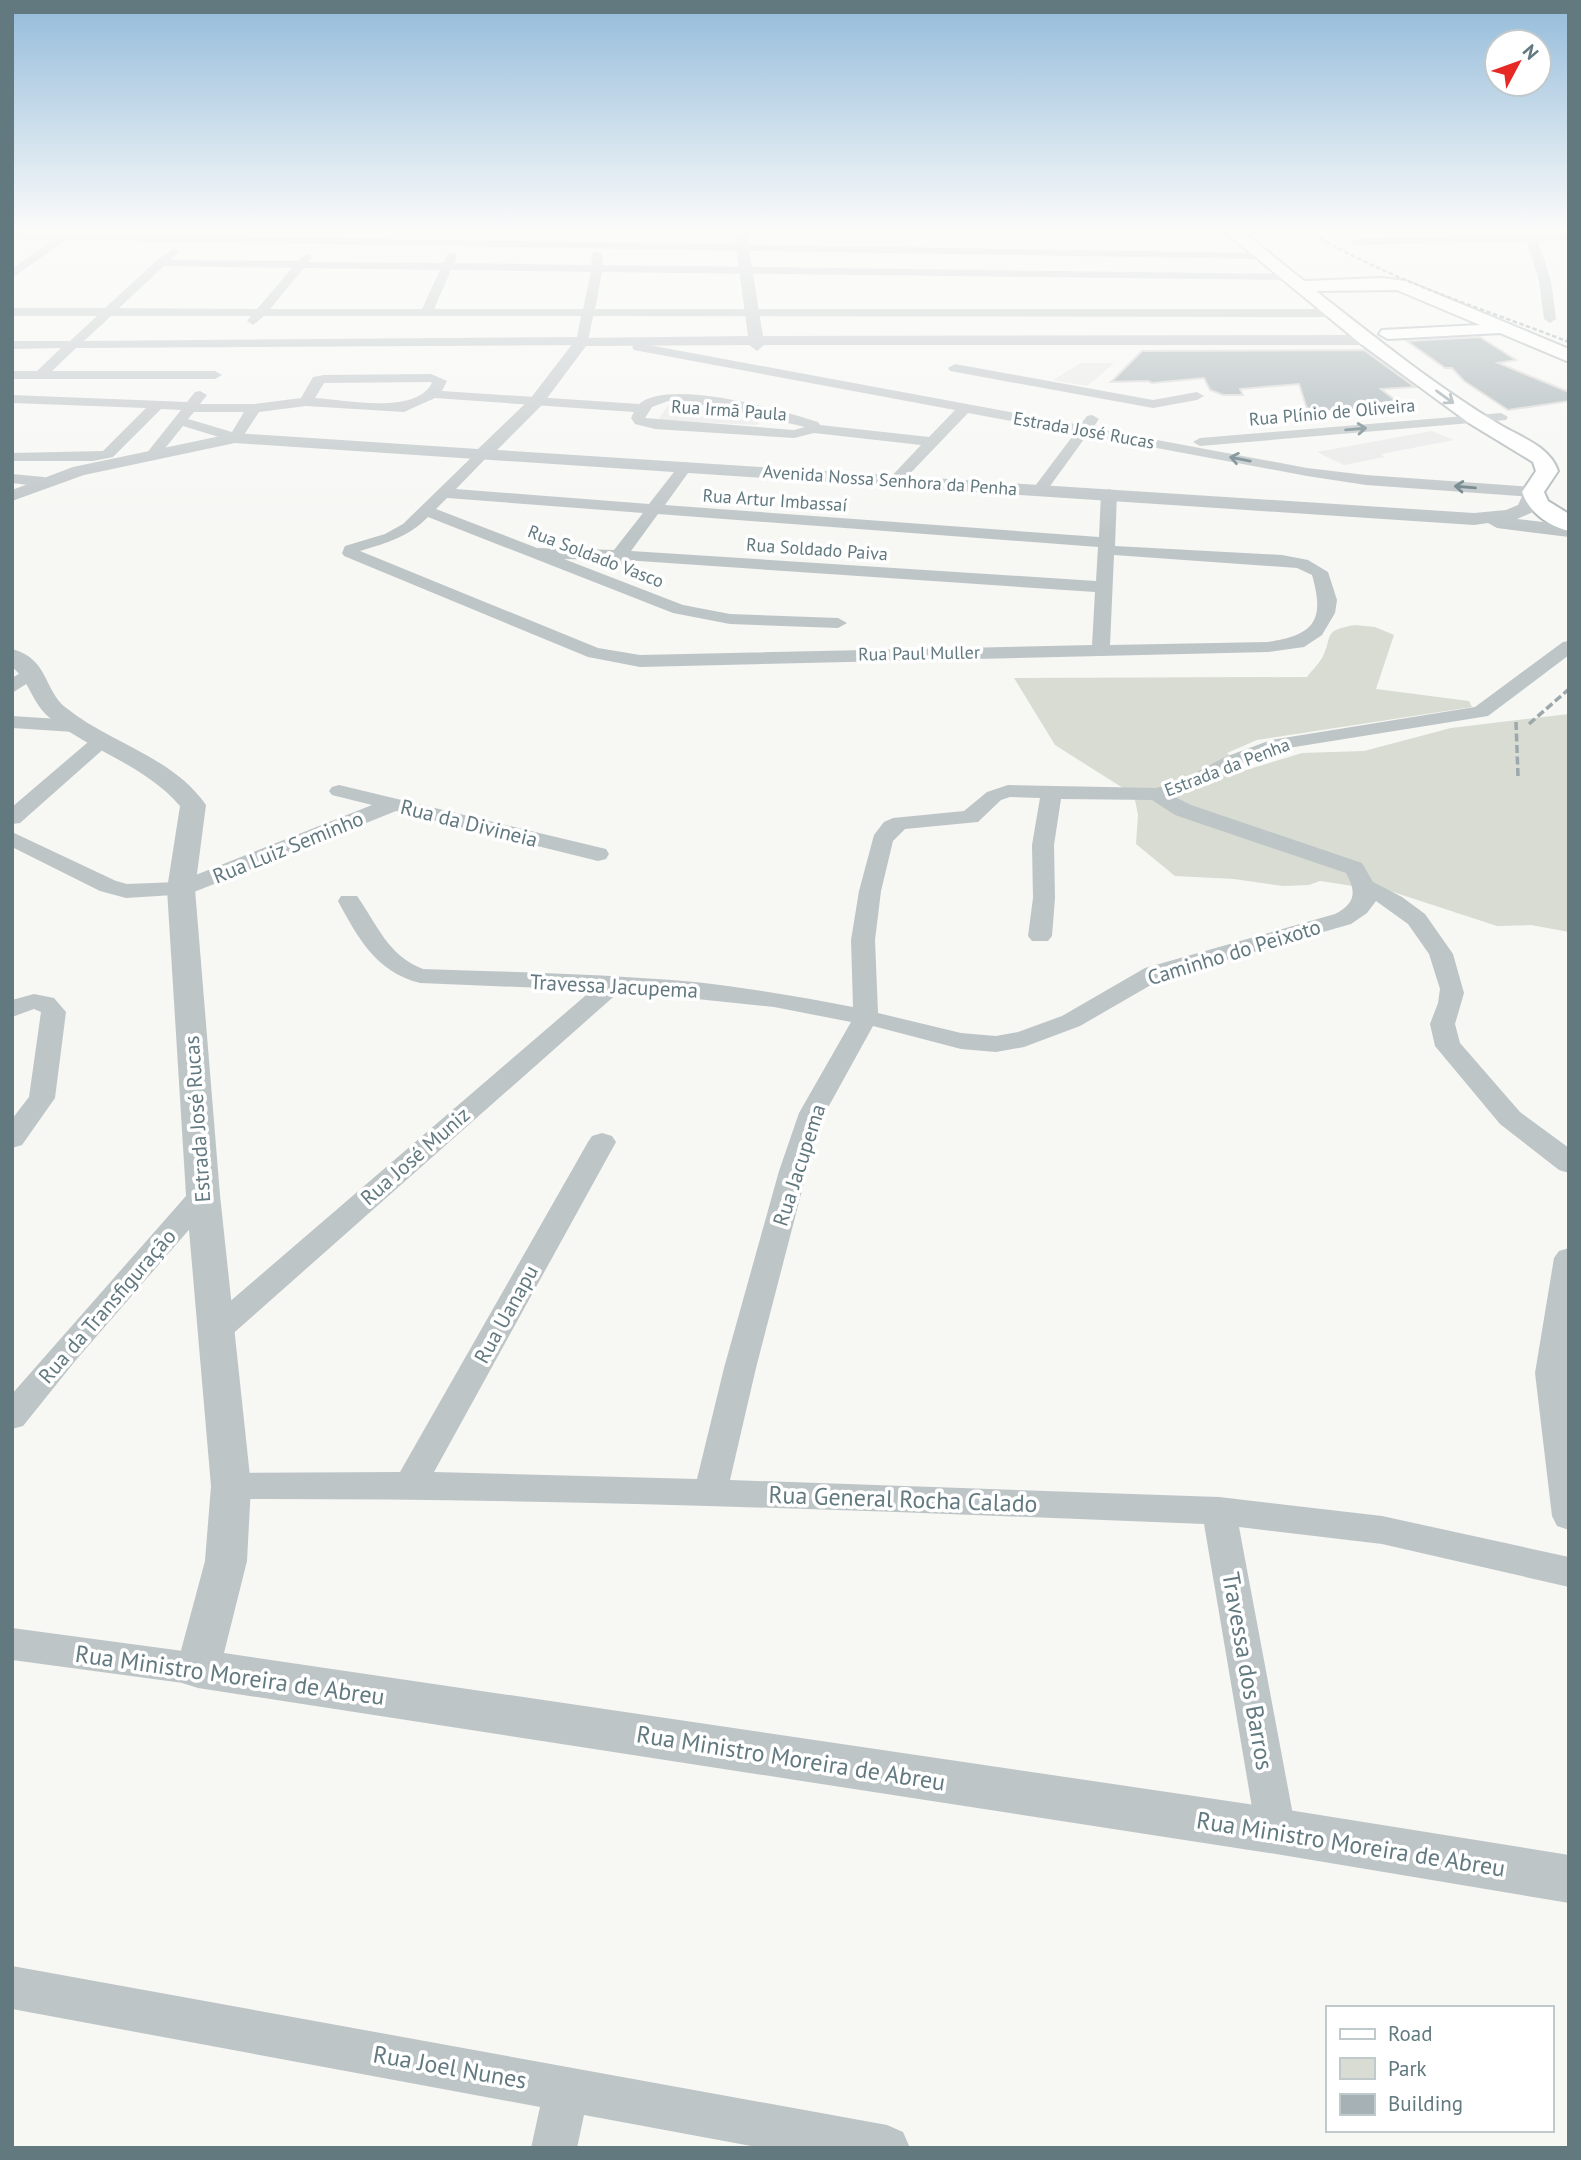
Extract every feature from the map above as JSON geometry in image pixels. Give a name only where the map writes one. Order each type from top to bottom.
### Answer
[{"type":"main road","points":[[1364,332],[1502,417],[1550,454]]},
{"type":"main road","points":[[1369,332],[1476,419],[1550,454]]},
{"type":"main road","points":[[1377,340],[1472,332]]},
{"type":"main road","points":[[1512,332],[1569,356]]},
{"type":"main road","points":[[1550,454],[1547,471],[1533,492],[1538,505],[1569,524]]},
{"type":"street","points":[[12,388],[61,355],[86,332]]},
{"type":"street","points":[[13,491],[79,471],[154,453],[192,407],[246,332]]},
{"type":"street","points":[[426,511],[536,402],[581,344],[584,332]]},
{"type":"street","points":[[754,332],[756,343]]},
{"type":"street","points":[[12,375],[227,359],[581,344],[1324,343],[1377,340]]},
{"type":"street","points":[[581,344],[638,347],[756,343]]},
{"type":"street","points":[[12,345],[72,345],[227,359]]},
{"type":"street","name":"Estrada José Rucas","points":[[638,347],[1335,476],[1533,492]]},
{"type":"street","points":[[61,355],[176,352]]},
{"type":"street","points":[[955,368],[1160,404],[1197,396]]},
{"type":"street","points":[[349,405],[383,378]]},
{"type":"street","points":[[12,400],[254,408],[306,402],[404,408],[433,394],[440,381],[383,378],[319,380],[306,402]]},
{"type":"street","points":[[433,394],[641,408]]},
{"type":"street","name":"Rua Irmã Paula","points":[[682,396],[815,426],[814,429],[794,433],[655,425],[640,421],[638,418],[641,408],[658,398],[682,396]]},
{"type":"street","points":[[1040,490],[1082,430],[1111,396]]},
{"type":"street","points":[[110,453],[158,404]]},
{"type":"street","points":[[181,421],[235,438],[254,408]]},
{"type":"street","points":[[895,481],[965,408]]},
{"type":"street","name":"Rua Plínio de Oliveira","points":[[1167,445],[1502,417]]},
{"type":"street","points":[[814,429],[933,442]]},
{"type":"street","name":"Avenida Nossa Senhora da Penha","points":[[154,453],[235,438],[1474,519],[1526,508],[1533,492]]},
{"type":"street","points":[[12,457],[154,453]]},
{"type":"street","points":[[605,582],[619,555],[686,466]]},
{"type":"street","name":"Rua Artur Imbassaí","points":[[441,494],[1107,546]]},
{"type":"street","points":[[1101,649],[1102,587],[1109,494]]},
{"type":"street","name":"Rua Soldado Vasco","points":[[426,511],[666,605],[708,616],[838,623]]},
{"type":"street","name":"Rua Paul Muller","points":[[426,511],[409,527],[391,537],[351,549],[350,553],[574,645],[616,659],[640,661],[1268,647],[1298,643],[1316,631],[1326,613],[1328,600],[1320,572],[1302,564],[1107,546]]},
{"type":"street","points":[[1474,519],[1569,531]]},
{"type":"street","name":"Rua Soldado Paiva","points":[[530,553],[619,555],[1102,587]]},
{"type":"street","name":"Estrada da Penha","points":[[1157,794],[1187,785],[1233,761],[1278,744],[1481,712],[1569,646]]},
{"type":"street","name":"Estrada José Rucas","points":[[19,671],[39,683],[41,696],[88,733],[163,777],[186,795],[192,805],[181,889],[203,1195],[231,1486],[226,1561],[198,1669]]},
{"type":"street","points":[[12,722],[88,733]]},
{"type":"street","points":[[12,818],[88,733]]},
{"type":"street","name":"Rua da Divineia","points":[[339,791],[598,854]]},
{"type":"street","points":[[1040,936],[1044,898],[1043,845],[1052,791]]},
{"type":"street","points":[[866,1017],[863,940],[876,858],[888,832],[901,823],[970,817],[1001,792],[1157,794]]},
{"type":"street","name":"Estrada da Penha","points":[[1157,794],[1183,810],[1360,877],[1421,920],[1438,950],[1451,984],[1452,998],[1441,1023],[1442,1037],[1510,1118],[1569,1164]]},
{"type":"street","name":"Rua Luiz Seminho","points":[[181,889],[395,804]]},
{"type":"street","points":[[12,838],[108,886],[126,891],[181,889]]},
{"type":"street","name":"Caminho do Peixoto","points":[[866,1017],[961,1041],[996,1044],[1024,1039],[1071,1021],[1154,973],[1343,919],[1360,908],[1367,897],[1360,877]]},
{"type":"street","name":"Travessa Jacupema","points":[[349,901],[373,942],[390,963],[405,972],[429,977],[614,983],[774,1000],[866,1017]]},
{"type":"street","name":"Rua José Muniz","points":[[217,1330],[614,983]]},
{"type":"street","points":[[12,1010],[37,1001],[46,1003],[54,1012],[44,1087],[38,1107],[12,1139]]},
{"type":"street","name":"Rua Jacupema","points":[[710,1494],[740,1368],[793,1171],[812,1113],[866,1017]]},
{"type":"street","name":"Rua Uanapu","points":[[410,1485],[602,1142]]},
{"type":"street","name":"Rua da Transfiguração","points":[[12,1417],[65,1352],[203,1195]]},
{"type":"street","points":[[1569,1258],[1550,1373],[1569,1516]]},
{"type":"street","name":"Rua General Rocha Calado","points":[[231,1486],[410,1485],[904,1498],[1219,1511],[1382,1530],[1569,1572]]},
{"type":"street","name":"Travessa dos Barros","points":[[1219,1511],[1276,1831]]},
{"type":"street","name":"Rua Ministro Moreira de Abreu","points":[[12,1644],[198,1669],[1276,1831],[1569,1879]]},
{"type":"street","name":"Rua Joel Nunes","points":[[12,1987],[887,2148]]},
{"type":"street","points":[[554,2148],[567,2088]]},
{"type":"shaded area","points":[[1081,363],[1114,363],[1087,386],[1053,380]]},
{"type":"shaded area","points":[[669,404],[705,407],[701,415],[762,417],[757,425],[658,420]]},
{"type":"shaded area","points":[[1432,431],[1454,440],[1381,454],[1384,457],[1344,465],[1317,452]]},
{"type":"green space","points":[[1355,625],[1375,627],[1394,635],[1376,689],[1469,701],[1472,707],[1257,740],[1227,753],[1243,771],[1302,753],[1364,751],[1451,728],[1569,714],[1569,932],[1531,925],[1497,926],[1393,892],[1320,881],[1309,885],[1283,886],[1234,879],[1175,876],[1136,844],[1138,815],[1134,795],[1055,745],[1014,678],[1307,677],[1322,658],[1330,635],[1337,629]]},
{"type":"building","points":[[1480,337],[1516,360],[1498,363],[1569,392],[1569,401],[1508,410],[1464,381],[1452,368],[1445,368],[1407,341]]},
{"type":"building","points":[[1364,350],[1415,387],[1381,389],[1408,410],[1312,411],[1307,409],[1299,384],[1240,389],[1243,395],[1223,395],[1210,390],[1204,378],[1152,383],[1111,382],[1142,351]]},
{"type":"railway","points":[[1541,332],[1569,342]]},
{"type":"railway","points":[[1529,724],[1569,689]]},
{"type":"railway","points":[[1516,722],[1518,776]]}]
